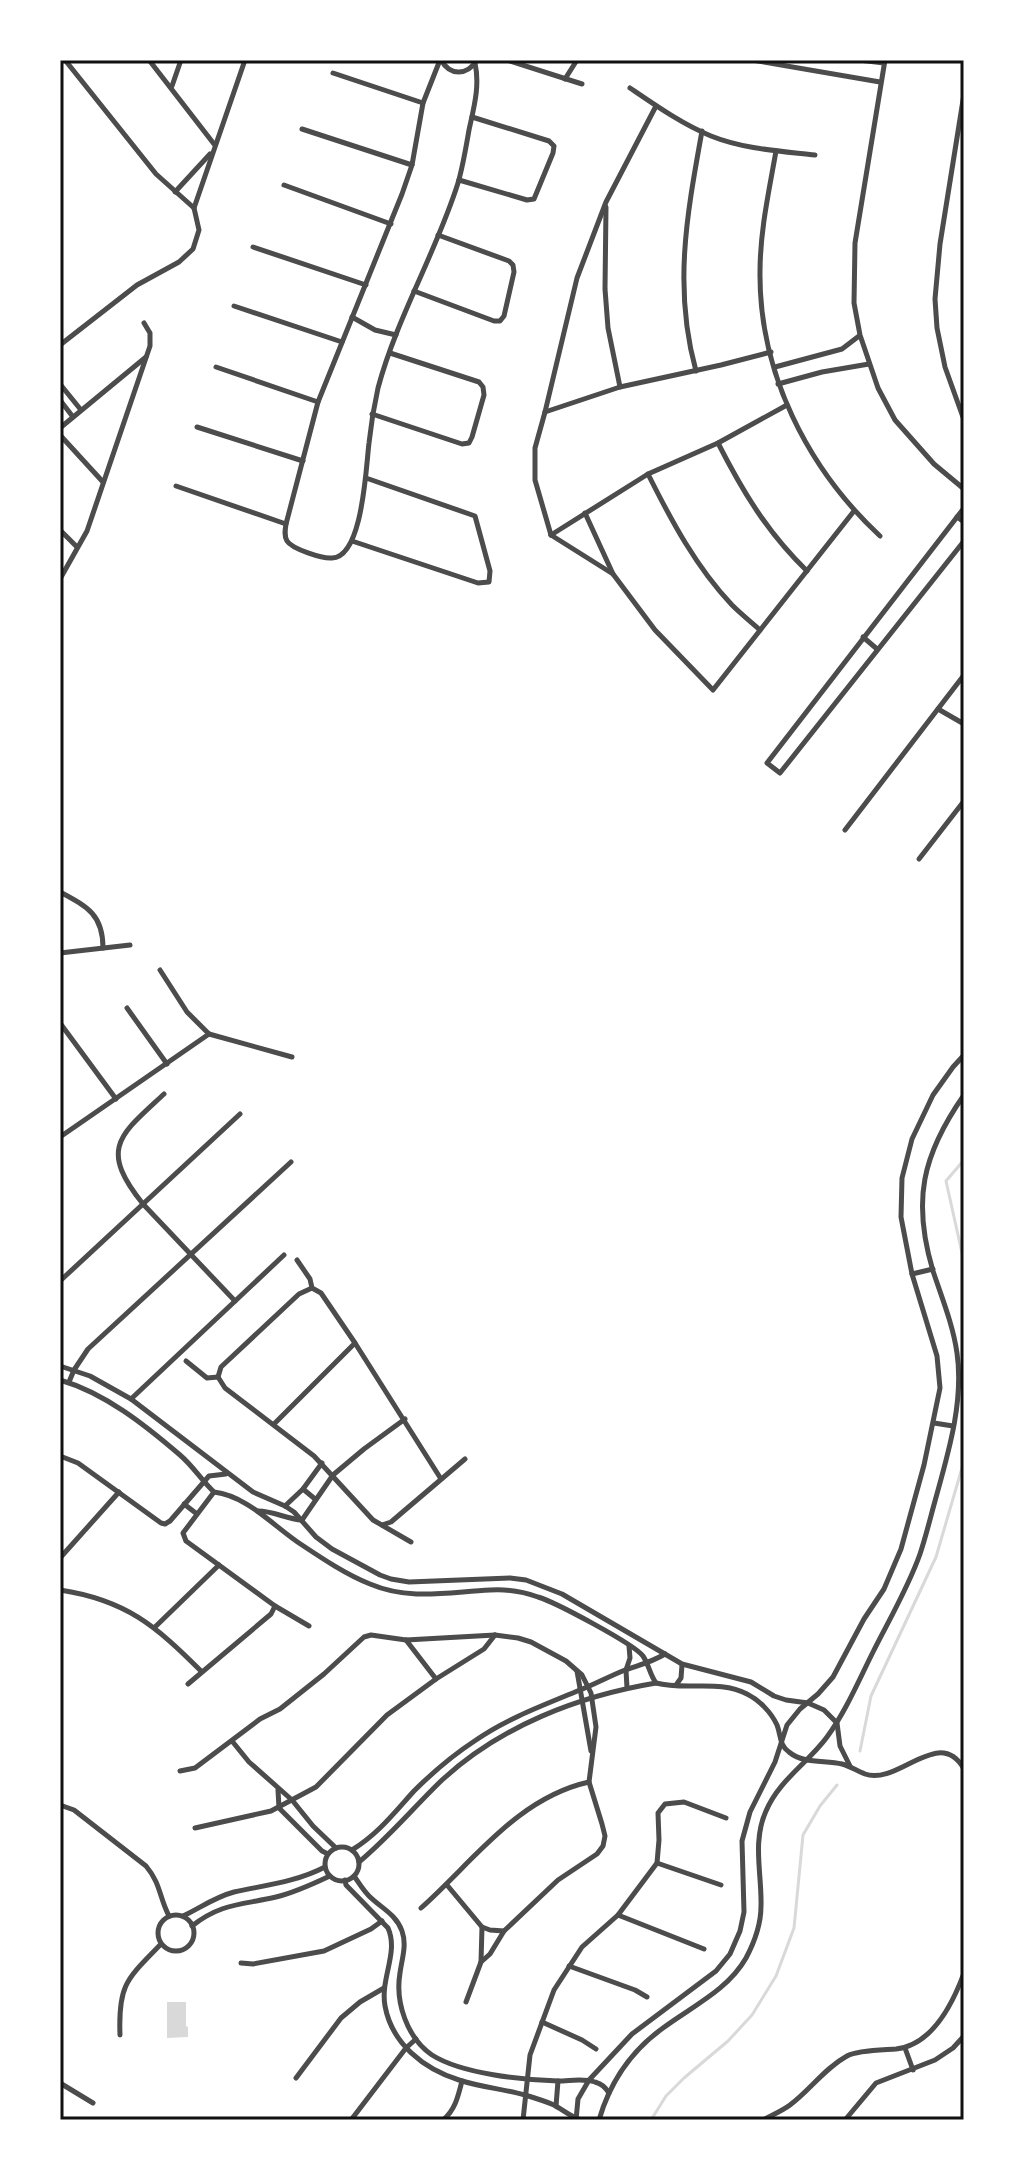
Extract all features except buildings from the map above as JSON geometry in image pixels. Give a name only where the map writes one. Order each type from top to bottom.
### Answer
[{"type":"street","points":[[65,60],[156,174],[194,208]]},
{"type":"street","points":[[149,60],[172,87],[214,148]]},
{"type":"street","points":[[172,87],[181,60]]},
{"type":"street","points":[[60,345],[137,285],[179,262],[193,249],[199,230],[194,208],[245,60]]},
{"type":"street","points":[[440,60],[448,69],[459,73],[476,62],[478,84],[459,180],[390,353],[372,414],[366,478],[352,541],[346,552],[328,559],[292,547],[284,533],[318,402],[412,165],[423,103],[440,60]]},
{"type":"street","points":[[507,60],[582,84]]},
{"type":"street","points":[[565,79],[577,60]]},
{"type":"street","points":[[752,60],[880,82]]},
{"type":"street","points":[[859,60],[884,62],[855,243],[854,303],[860,335],[878,388],[895,420],[934,464],[964,489]]},
{"type":"street","points":[[333,73],[423,103]]},
{"type":"street","points":[[630,88],[702,131],[740,144],[815,155]]},
{"type":"street","points":[[964,94],[940,244],[935,299],[945,367],[961,402],[964,420]]},
{"type":"street","points":[[613,574],[551,535],[535,480],[535,448],[577,278],[606,202],[656,106]]},
{"type":"street","points":[[459,180],[527,200],[534,199],[553,153],[554,146],[549,141],[472,117]]},
{"type":"street","points":[[302,129],[412,165]]},
{"type":"street","points":[[696,371],[683,307],[682,269],[685,229],[702,131]]},
{"type":"street","points":[[175,192],[214,148]]},
{"type":"street","points":[[776,151],[761,239],[760,272],[762,309],[778,384],[804,440],[824,473],[854,511],[880,536]]},
{"type":"street","points":[[284,185],[391,224]]},
{"type":"street","points":[[606,202],[605,289],[608,328],[620,387]]},
{"type":"street","points":[[414,291],[494,321],[500,321],[504,316],[513,265],[438,235]]},
{"type":"street","points":[[253,247],[366,285]]},
{"type":"street","points":[[234,306],[342,342]]},
{"type":"street","points":[[352,317],[375,330],[396,335]]},
{"type":"street","points":[[60,579],[87,531],[147,356],[151,337],[144,323]]},
{"type":"street","points":[[775,367],[842,349],[860,335]]},
{"type":"street","points":[[545,412],[620,387],[771,352]]},
{"type":"street","points":[[372,414],[462,444],[469,443],[476,423],[484,395],[479,382],[390,353]]},
{"type":"street","points":[[60,428],[147,356]]},
{"type":"street","points":[[778,384],[869,364]]},
{"type":"street","points":[[216,367],[318,402]]},
{"type":"street","points":[[60,384],[81,410]]},
{"type":"street","points":[[60,400],[73,417]]},
{"type":"street","points":[[551,535],[648,474],[718,443],[787,405]]},
{"type":"street","points":[[197,427],[303,461]]},
{"type":"street","points":[[60,435],[103,483]]},
{"type":"street","points":[[718,443],[747,498],[782,546],[807,571]]},
{"type":"street","points":[[648,474],[701,566],[732,605],[760,630]]},
{"type":"street","points":[[352,541],[478,583],[489,582],[490,571],[475,516],[366,478]]},
{"type":"street","points":[[176,486],[286,524]]},
{"type":"street","points":[[964,508],[767,763],[780,773],[964,541]]},
{"type":"street","points":[[585,513],[613,574],[655,630],[713,690],[854,511]]},
{"type":"street","points":[[957,517],[964,522]]},
{"type":"street","points":[[60,530],[77,547]]},
{"type":"street","points":[[863,637],[877,649]]},
{"type":"street","points":[[845,830],[964,675]]},
{"type":"street","points":[[938,709],[964,724]]},
{"type":"street","points":[[919,859],[964,801]]},
{"type":"street","points":[[60,892],[96,916],[103,931],[103,948]]},
{"type":"street","points":[[60,953],[130,945]]},
{"type":"street","points":[[160,970],[187,1012],[209,1034],[292,1057]]},
{"type":"street","points":[[127,1008],[167,1064]]},
{"type":"street","points":[[60,1023],[116,1099]]},
{"type":"street","points":[[61,1134],[209,1034]]},
{"type":"street","points":[[577,2120],[578,2099],[589,2080],[632,2034],[716,1971],[730,1954],[744,1912],[742,1841],[745,1825],[782,1745],[787,1725],[833,1677],[892,1574],[909,1521],[940,1388],[937,1356],[912,1274],[901,1217],[902,1178],[912,1139],[933,1095],[964,1055]]},
{"type":"street","points":[[164,1094],[124,1131],[117,1154],[122,1173],[129,1188],[143,1204],[235,1301]]},
{"type":"street","points":[[598,2120],[625,2065],[643,2044],[727,1981],[745,1960],[756,1935],[761,1910],[758,1835],[765,1811],[789,1776],[823,1743],[837,1723],[920,1554],[944,1469],[959,1389],[957,1352],[933,1269],[922,1215],[923,1184],[933,1149],[964,1095]]},
{"type":"street","points":[[60,1281],[240,1114]]},
{"type":"street","points":[[69,1382],[88,1349],[291,1162]]},
{"type":"street","points":[[131,1399],[284,1255]]},
{"type":"street","points":[[297,1260],[310,1279],[312,1288],[321,1293],[405,1419],[441,1479]]},
{"type":"street","points":[[912,1274],[933,1269]]},
{"type":"street","points":[[312,1288],[299,1294],[221,1367],[218,1377],[225,1388],[322,1463],[373,1520],[411,1542]]},
{"type":"street","points":[[274,1424],[355,1343]]},
{"type":"street","points":[[186,1361],[207,1378],[218,1377]]},
{"type":"street","points":[[60,1366],[131,1399],[227,1474],[253,1492],[285,1506],[332,1549],[391,1579],[409,1582],[488,1577],[526,1580],[562,1594],[682,1664],[751,1682],[774,1696],[808,1703],[824,1710],[837,1723],[840,1746],[851,1767]]},
{"type":"street","points":[[60,1380],[98,1394],[117,1406],[182,1457],[214,1492],[257,1511],[301,1545],[368,1584],[416,1595],[488,1590],[523,1593],[553,1603],[643,1656],[656,1683]]},
{"type":"street","points":[[302,1520],[333,1475],[405,1419]]},
{"type":"street","points":[[934,1423],[953,1426]]},
{"type":"street","points":[[60,1456],[78,1463],[165,1524],[209,1476],[227,1474]]},
{"type":"street","points":[[381,1525],[391,1522],[465,1459]]},
{"type":"street","points":[[285,1506],[303,1489],[322,1463]]},
{"type":"street","points":[[303,1489],[315,1499]]},
{"type":"street","points":[[60,1558],[119,1492]]},
{"type":"street","points":[[214,1492],[183,1533],[184,1538],[275,1606],[309,1626]]},
{"type":"street","points":[[184,1504],[197,1514]]},
{"type":"street","points":[[257,1511],[272,1512],[289,1520],[302,1520]]},
{"type":"street","points":[[155,1627],[219,1565]]},
{"type":"street","points":[[60,1590],[95,1597],[119,1606],[155,1627],[201,1671]]},
{"type":"street","points":[[188,1684],[271,1614],[275,1606]]},
{"type":"street","points":[[180,1771],[195,1768],[260,1719],[280,1709],[364,1637],[371,1635],[406,1640],[495,1635],[531,1642],[555,1654],[577,1670],[593,1699],[596,1727],[589,1782],[605,1836],[603,1846],[597,1854],[558,1880],[504,1931],[490,1954],[481,1962]]},
{"type":"street","points":[[195,1828],[279,1808],[316,1787],[387,1715],[484,1649],[495,1635]]},
{"type":"street","points":[[406,1640],[436,1679]]},
{"type":"street","points":[[627,1688],[629,1646]]},
{"type":"street","points":[[352,1850],[385,1825],[445,1762],[476,1740],[513,1718],[665,1654]]},
{"type":"street","points":[[675,1685],[681,1678],[682,1664]]},
{"type":"street","points":[[577,1670],[592,1755]]},
{"type":"street","points":[[359,1862],[392,1834],[444,1778],[479,1750],[554,1710],[627,1688],[656,1683],[723,1687],[748,1694],[771,1715],[782,1745],[793,1755],[807,1760],[851,1767],[866,1774],[887,1774],[927,1754],[936,1753],[955,1758],[964,1769]]},
{"type":"street","points":[[232,1741],[249,1762],[292,1800],[336,1848]]},
{"type":"street","points":[[421,1908],[499,1831],[537,1802],[568,1786],[589,1782]]},
{"type":"street","points":[[278,1790],[279,1808],[328,1854]]},
{"type":"street","points":[[523,2120],[530,2055],[554,1990],[582,1947],[618,1915],[657,1863],[658,1813],[665,1804],[684,1802],[726,1818]]},
{"type":"street","points":[[60,1805],[74,1810],[146,1866],[155,1876],[169,1916]]},
{"type":"street","points":[[344,1846],[352,1850],[359,1862],[354,1876],[337,1880],[330,1876],[325,1867],[328,1854],[344,1846]]},
{"type":"street","points":[[657,1863],[721,1885]]},
{"type":"street","points":[[183,1916],[192,1926],[192,1940],[181,1950],[167,1949],[161,1944],[158,1928],[169,1916],[183,1916],[224,1896],[284,1883],[325,1867]]},
{"type":"street","points":[[192,1926],[210,1913],[234,1904],[279,1897],[330,1876]]},
{"type":"street","points":[[354,1876],[368,1895],[388,1911],[401,1927],[405,1944],[399,1976],[399,1998],[416,2039],[434,2055],[452,2065],[510,2077],[589,2080],[603,2086],[609,2093]]},
{"type":"street","points":[[345,1880],[346,1885],[388,1928],[393,1941],[384,1988],[388,2017],[406,2048],[439,2073],[526,2095],[556,2106],[577,2120]]},
{"type":"street","points":[[447,1885],[482,1927],[504,1931]]},
{"type":"street","points":[[618,1915],[704,1949]]},
{"type":"street","points":[[241,1963],[253,1964],[324,1951],[382,1921]]},
{"type":"street","points":[[466,2002],[481,1962],[482,1927]]},
{"type":"street","points":[[120,2035],[119,2009],[123,1989],[128,1979],[161,1944]]},
{"type":"street","points":[[569,1966],[647,1997]]},
{"type":"street","points":[[763,2120],[790,2105],[821,2075],[849,2054],[905,2048],[924,2035],[942,2017],[964,1973]]},
{"type":"street","points":[[296,2078],[341,2018],[384,1988]]},
{"type":"street","points":[[542,2022],[596,2049]]},
{"type":"street","points":[[845,2120],[876,2083],[935,2060],[964,2036]]},
{"type":"street","points":[[351,2120],[416,2039]]},
{"type":"street","points":[[905,2048],[913,2070]]},
{"type":"street","points":[[443,2120],[456,2104],[462,2081]]},
{"type":"street","points":[[556,2106],[558,2081]]},
{"type":"street","points":[[60,2083],[93,2103]]},
{"type":"shaded area","points":[[167,2002],[186,2002],[188,2037],[167,2038]]},
{"type":"waterway","points":[[964,1160],[946,1181],[964,1262]]},
{"type":"waterway","points":[[860,1751],[871,1696],[936,1557],[964,1461]]},
{"type":"waterway","points":[[651,2120],[666,2096],[728,2041],[752,2015],[776,1976],[794,1928],[803,1835],[837,1785]]}]
